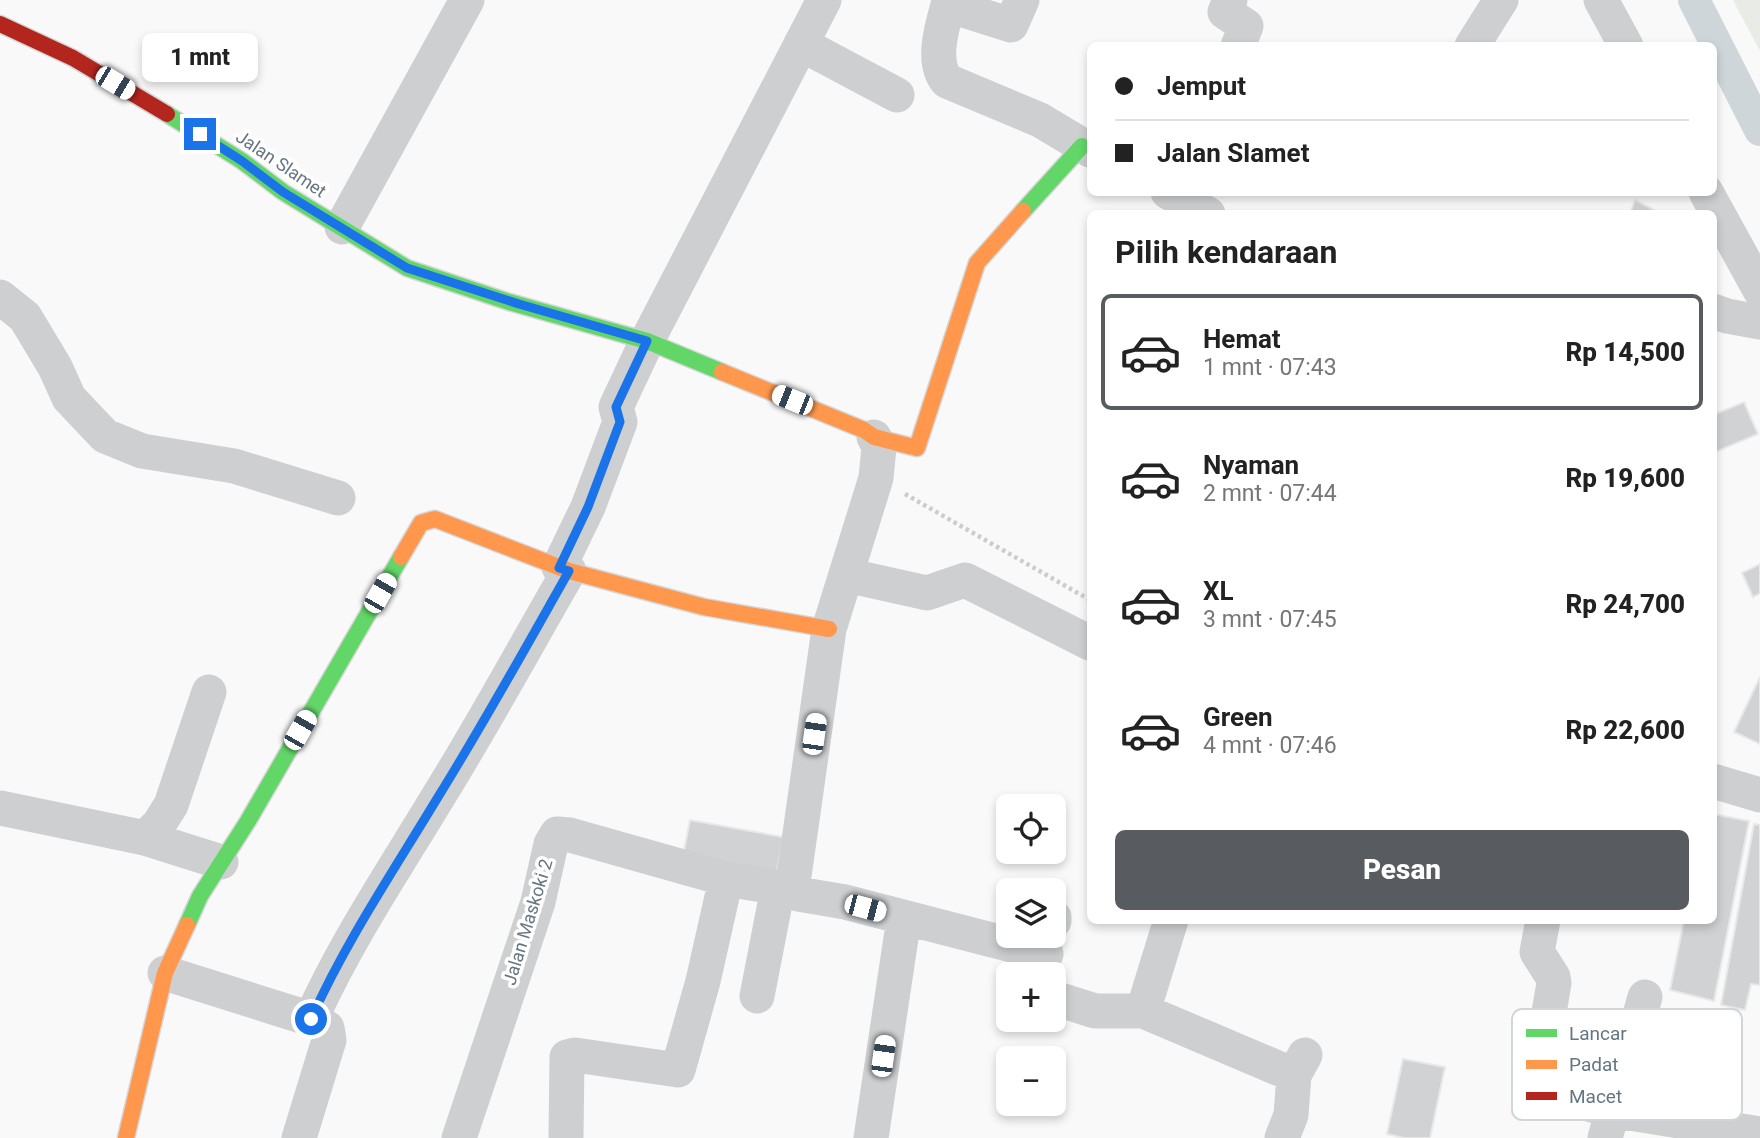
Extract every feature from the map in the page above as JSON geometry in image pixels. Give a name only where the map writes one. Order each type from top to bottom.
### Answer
[{"type":"street","points":[[311,1019],[366,914],[440,795],[564,569],[620,422],[616,407],[647,341],[824,0]]},
{"type":"street","points":[[1022,0],[1011,26],[943,3],[940,70],[944,78],[1040,120],[1086,148]]},
{"type":"street","points":[[1230,0],[1225,12],[1246,26],[1240,42]]},
{"type":"street","points":[[1475,42],[1501,0]]},
{"type":"street","points":[[1601,0],[1624,42]]},
{"type":"street","points":[[342,227],[465,1]]},
{"type":"street","name":"Jalan Slamet","points":[[0,24],[73,58],[221,147],[283,192],[407,268],[509,302],[647,341],[864,430],[874,437],[916,448],[977,262],[1086,148]]},
{"type":"street","points":[[801,44],[897,95]]},
{"type":"street","points":[[1177,196],[1201,210]]},
{"type":"street","points":[[1717,212],[1760,290]]},
{"type":"street","points":[[0,297],[25,317],[55,367],[69,398],[105,436],[142,451],[234,466],[338,498]]},
{"type":"street","points":[[1717,312],[1760,322]]},
{"type":"street","points":[[757,996],[785,889],[829,629],[876,478],[879,447],[874,437]]},
{"type":"street","points":[[126,1138],[165,973],[200,896],[208,858],[247,821],[421,523],[435,519],[454,524],[564,569],[704,607],[829,629]]},
{"type":"street","points":[[846,575],[927,593],[965,580],[1087,641]]},
{"type":"street","points":[[145,838],[171,806],[209,692]]},
{"type":"street","points":[[1717,782],[1760,795]]},
{"type":"street","points":[[0,808],[145,838],[208,858]]},
{"type":"street","name":"Jalan Maskoki 2","points":[[459,1138],[538,902],[551,844],[556,834],[570,835],[726,879]]},
{"type":"street","points":[[566,1138],[567,1057],[575,1055],[670,1071],[678,1070],[703,981],[726,879],[845,902],[904,918],[996,933]]},
{"type":"street","points":[[871,1138],[904,918]]},
{"type":"street","points":[[1143,1011],[1170,924]]},
{"type":"street","points":[[1542,924],[1537,952],[1553,976],[1550,1009]]},
{"type":"street","points":[[165,973],[311,1019],[327,1028],[330,1035],[299,1138]]},
{"type":"street","points":[[1642,1009],[1645,997]]},
{"type":"street","points":[[1066,1002],[1095,1011],[1143,1011],[1299,1065],[1291,1115],[1282,1138]]},
{"type":"street","points":[[1608,1124],[1760,1134]]},
{"type":"path","points":[[876,478],[1087,598]]},
{"type":"shaded area","points":[[1733,0],[1760,0],[1760,51]]},
{"type":"building","points":[[1635,200],[1654,210],[1631,210]]},
{"type":"building","points":[[1744,402],[1758,434],[1717,451],[1717,413]]},
{"type":"building","points":[[1760,564],[1760,593],[1753,597],[1742,573]]},
{"type":"building","points":[[1760,677],[1760,744],[1734,732]]},
{"type":"building","points":[[1717,815],[1749,821],[1714,1001],[1670,990],[1683,924],[1717,924]]},
{"type":"building","points":[[690,820],[783,837],[776,877],[682,861]]},
{"type":"building","points":[[1754,824],[1760,825],[1760,985],[1751,984],[1745,1010],[1721,1005]]},
{"type":"building","points":[[1403,1059],[1445,1067],[1430,1138],[1404,1138],[1387,1134]]},
{"type":"waterway","points":[[1694,0],[1715,42]]},
{"type":"waterway","points":[[1717,45],[1760,130]]},
{"type":"traffic: fast","points":[[167,114],[242,161],[283,192],[407,268],[509,302],[647,341],[722,372]]},
{"type":"traffic: fast","points":[[1023,211],[1082,146]]},
{"type":"traffic: fast","points":[[187,925],[200,896],[248,821],[401,557]]},
{"type":"traffic: slow","points":[[722,372],[864,430],[874,437],[917,448],[977,263],[1023,211]]},
{"type":"traffic: slow","points":[[401,557],[421,523],[435,519],[569,571],[704,607],[829,629]]},
{"type":"traffic: slow","points":[[126,1138],[165,973],[187,925]]},
{"type":"traffic: jam","points":[[0,24],[73,58],[167,114]]},
{"type":"route","points":[[200,134],[283,192],[407,268],[647,341],[616,407],[620,422],[588,507],[559,568],[569,571],[440,795],[366,914],[311,1019]]}]
